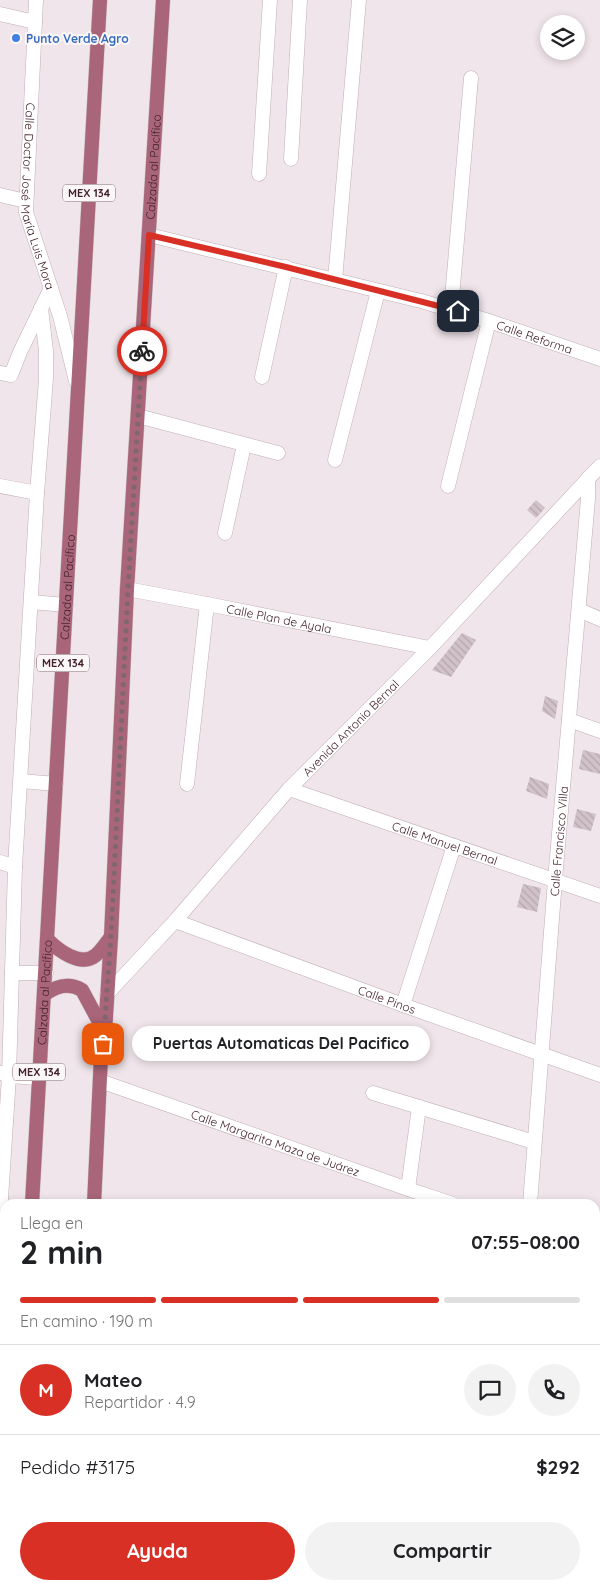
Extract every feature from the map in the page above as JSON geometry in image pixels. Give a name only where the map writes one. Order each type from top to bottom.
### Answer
[{"type":"main road","name":"Calzada al Pacífico","points":[[32,1199],[100,0]]},
{"type":"main road","name":"Calzada al Pacífico","points":[[94,1199],[101,1056],[111,937],[128,589],[163,0]]},
{"type":"main road","points":[[48,940],[56,948],[78,959],[84,959],[95,956],[111,937]]},
{"type":"main road","points":[[44,995],[56,987],[63,986],[82,990],[104,1032]]},
{"type":"street","name":"Calle Doctor José María Luis Mora","points":[[36,0],[26,201],[28,222],[52,288],[68,343],[77,386]]},
{"type":"street","points":[[259,174],[270,0]]},
{"type":"street","points":[[291,158],[300,0]]},
{"type":"street","points":[[336,280],[359,0]]},
{"type":"street","points":[[0,14],[35,22]]},
{"type":"street","points":[[451,309],[471,78]]},
{"type":"street","points":[[0,195],[26,201]]},
{"type":"street","name":"Calle Reforma","points":[[149,235],[286,267],[451,309],[600,359]]},
{"type":"street","points":[[262,377],[286,267]]},
{"type":"street","points":[[6,374],[20,352],[52,288]]},
{"type":"street","points":[[334,460],[378,291]]},
{"type":"street","points":[[1,1199],[4,1074],[12,972],[15,867],[37,493],[46,379],[46,351],[41,308]]},
{"type":"street","points":[[448,486],[489,321]]},
{"type":"street","points":[[138,416],[278,453]]},
{"type":"street","points":[[225,533],[244,445]]},
{"type":"street","name":"Avenida Antonio Bernal","points":[[107,994],[175,921],[289,790],[430,648],[600,466]]},
{"type":"street","name":"Calle Francisco Villa","points":[[530,1199],[555,880],[579,610],[594,502],[588,478]]},
{"type":"street","points":[[0,486],[37,493]]},
{"type":"street","name":"Calle Plan de Ayala","points":[[128,589],[430,648]]},
{"type":"street","points":[[31,602],[66,605]]},
{"type":"street","points":[[187,784],[208,604]]},
{"type":"street","points":[[579,610],[600,619]]},
{"type":"street","points":[[569,720],[600,731]]},
{"type":"street","points":[[21,781],[56,784]]},
{"type":"street","name":"Calle Manuel Bernal","points":[[289,790],[600,896]]},
{"type":"street","points":[[402,1005],[454,846]]},
{"type":"street","points":[[0,862],[15,867]]},
{"type":"street","name":"Calle Pinos","points":[[175,921],[402,1005],[600,1075]]},
{"type":"street","points":[[12,972],[46,973]]},
{"type":"street","points":[[4,1074],[38,1078]]},
{"type":"street","name":"Calle Margarita Maza de Juárez","points":[[100,1081],[437,1199]]},
{"type":"street","points":[[373,1093],[534,1142]]},
{"type":"street","points":[[408,1190],[419,1107]]},
{"type":"building","points":[[536,500],[545,508],[536,518],[527,510]]},
{"type":"building","points":[[462,633],[476,640],[451,677],[432,670]]},
{"type":"building","points":[[545,696],[558,701],[555,719],[542,711]]},
{"type":"building","points":[[583,750],[600,754],[600,774],[579,769]]},
{"type":"building","points":[[530,777],[549,784],[547,799],[526,791]]},
{"type":"building","points":[[577,809],[596,814],[591,831],[573,827]]},
{"type":"building","points":[[523,884],[541,888],[537,912],[517,907]]},
{"type":"way so far","points":[[103,1044],[111,937],[142,351]]},
{"type":"place","name":"Punto Verde Agro","points":[[16,38]]},
{"type":"place","name":"Puertas Automaticas Del Pacifico","points":[[103,1044]]},
{"type":"route","points":[[142,351],[149,235],[286,267],[458,311]]}]
